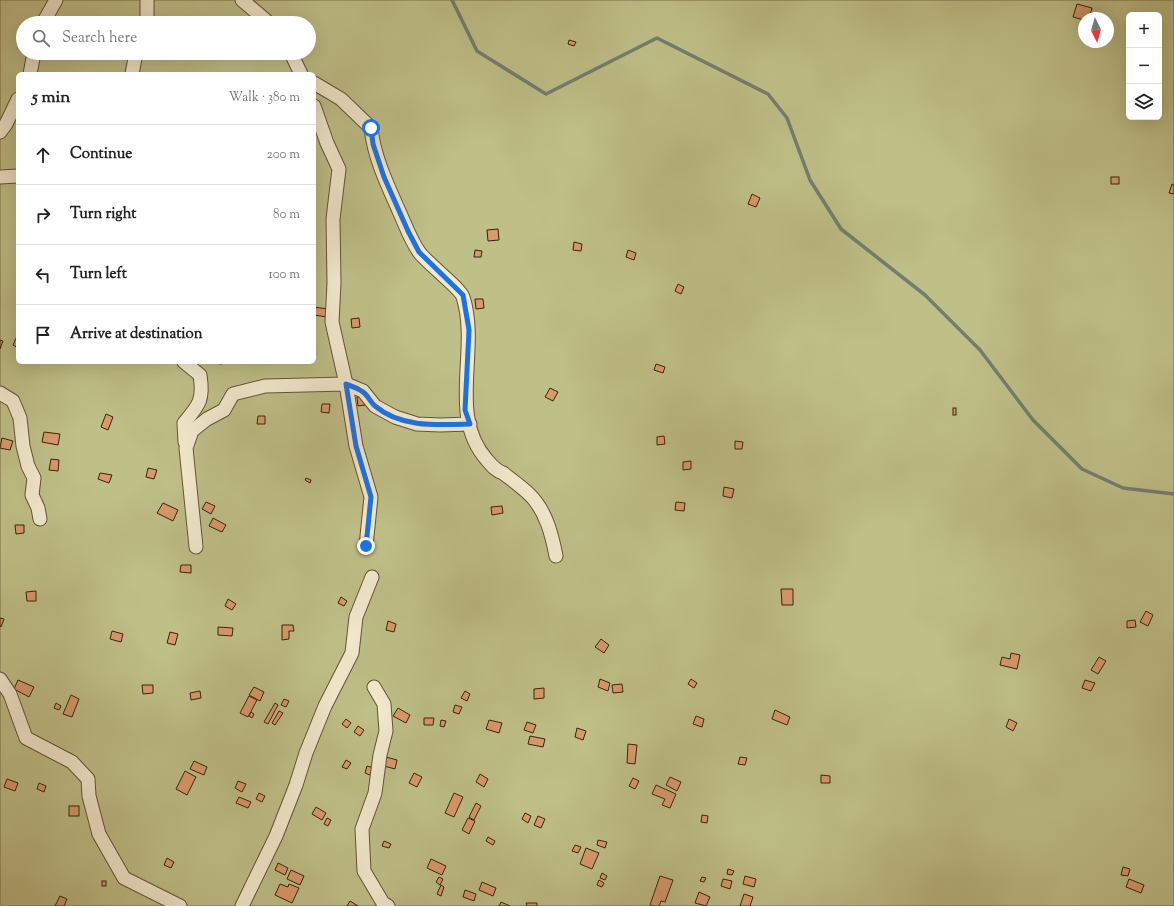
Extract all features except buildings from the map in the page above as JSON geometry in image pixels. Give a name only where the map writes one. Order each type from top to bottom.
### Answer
[{"type":"street","points":[[47,16],[56,0]]},
{"type":"street","points":[[147,0],[147,16]]},
{"type":"street","points":[[242,0],[261,16]]},
{"type":"street","points":[[30,72],[33,60]]},
{"type":"street","points":[[132,72],[135,60]]},
{"type":"street","points":[[294,60],[300,72]]},
{"type":"street","points":[[316,84],[341,99],[371,128],[373,144],[384,177],[415,245],[433,267],[463,295],[469,330],[465,410],[478,450],[498,472],[503,473],[531,496],[542,510],[552,537],[556,556]]},
{"type":"street","points":[[0,132],[6,124],[16,103]]},
{"type":"street","points":[[316,112],[327,143],[339,169],[332,219],[334,283],[332,322],[346,384],[356,446],[371,497],[366,546]]},
{"type":"street","points":[[0,177],[16,176]]},
{"type":"street","points":[[186,364],[200,375],[202,394],[198,407],[184,423],[196,547]]},
{"type":"street","points":[[186,448],[192,431],[207,419],[224,410],[233,394],[265,386],[346,384],[363,391],[375,406],[395,417],[417,424],[470,424]]},
{"type":"street","points":[[0,393],[13,401],[20,418],[23,446],[28,466],[34,478],[32,495],[38,508],[40,519]]},
{"type":"street","points":[[242,906],[276,836],[296,785],[306,753],[325,706],[352,652],[356,617],[372,577]]},
{"type":"street","points":[[0,679],[10,694],[26,738],[72,762],[88,778],[89,796],[99,834],[124,878],[180,906]]},
{"type":"street","points":[[374,686],[384,704],[386,731],[380,755],[375,793],[362,829],[364,871],[383,903],[388,906]]},
{"type":"green space","points":[[0,0],[1174,0],[1174,906],[0,906]]},
{"type":"waterway","points":[[452,0],[477,51],[546,94],[657,38],[768,94],[787,118],[810,180],[841,229],[925,295],[980,350],[1033,420],[1082,469],[1123,488],[1174,494]]},
{"type":"route","points":[[366,546],[371,497],[356,446],[346,384],[363,391],[375,406],[395,417],[417,424],[470,424],[465,410],[469,330],[463,295],[419,252],[384,177],[373,144],[371,128]]}]
